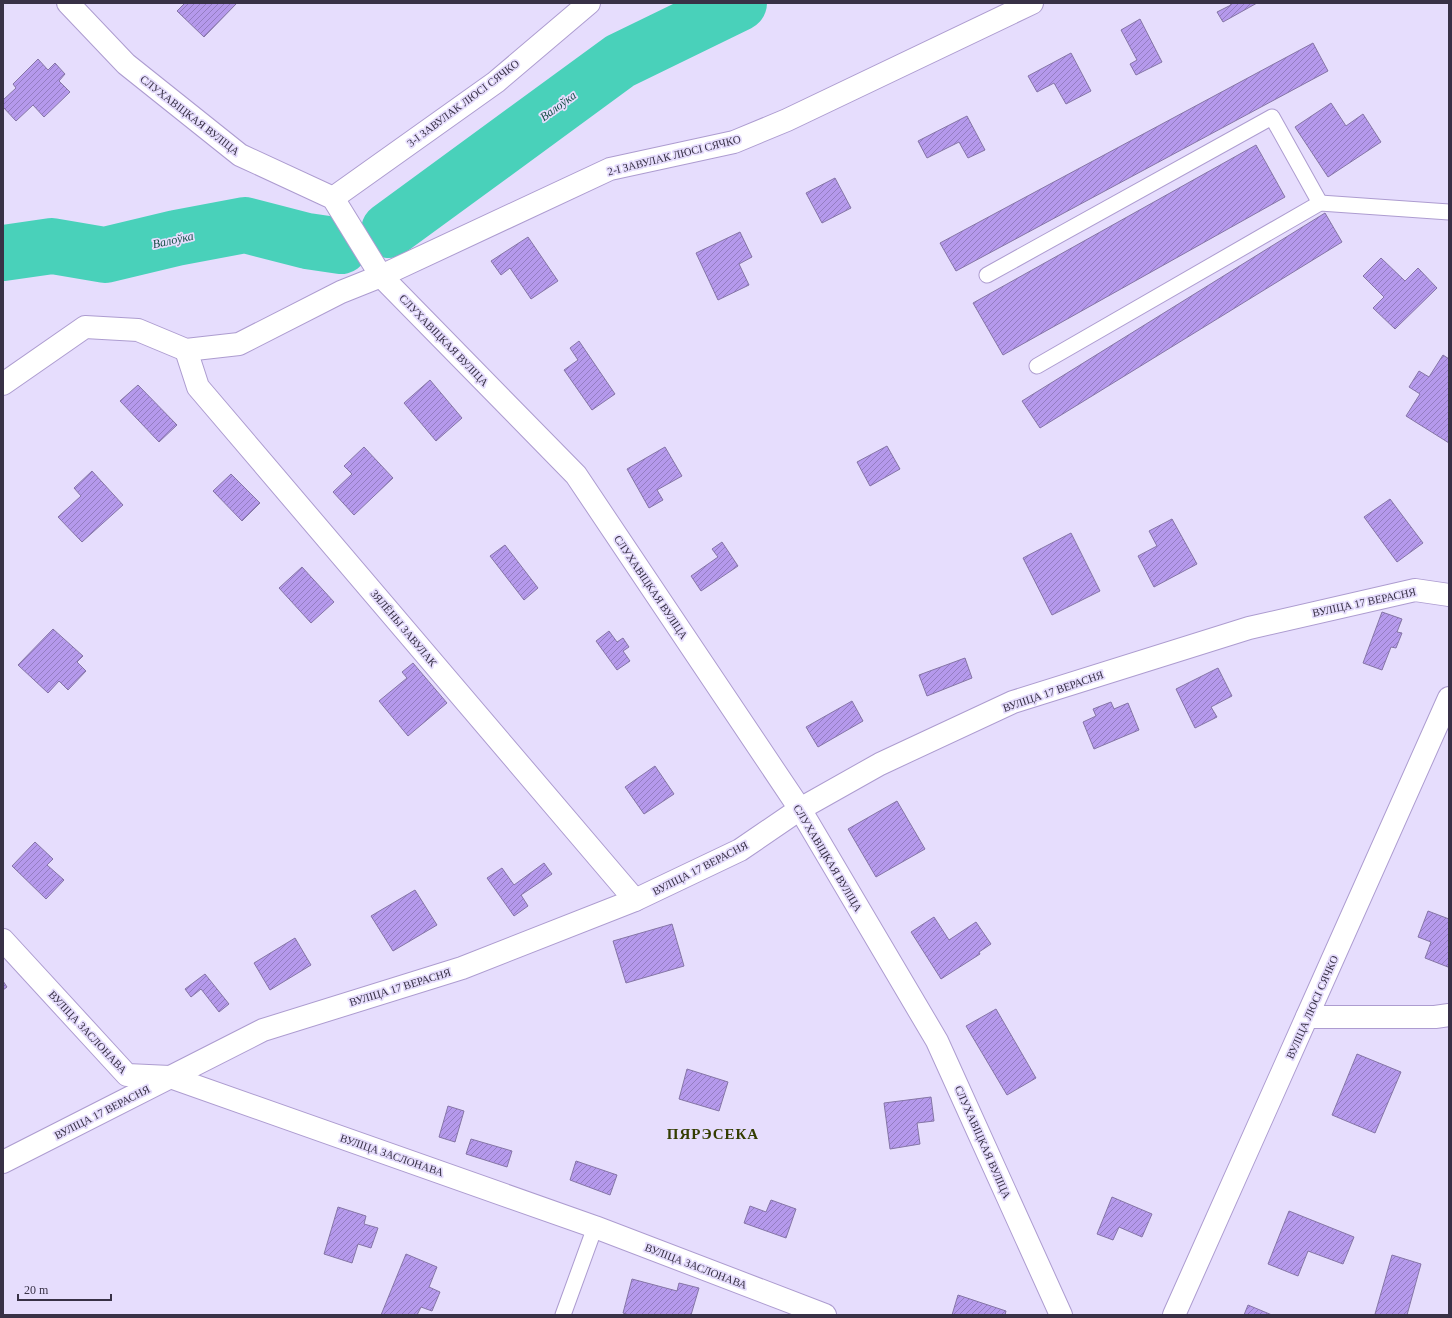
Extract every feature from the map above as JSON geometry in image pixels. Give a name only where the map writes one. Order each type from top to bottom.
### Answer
[{"type":"street","name":"СЛУХАВІЦКАЯ ВУЛІЦА","points":[[68,3],[126,64],[240,155],[333,198],[382,276],[576,475],[800,810],[937,1041],[1061,1315]]},
{"type":"street","name":"3-І ЗАВУЛАК ЛЮСІ СЯЧКО","points":[[333,198],[496,82],[589,3]]},
{"type":"street","name":"2-І ЗАВУЛАК ЛЮСІ СЯЧКО","points":[[186,350],[239,344],[341,292],[382,276],[610,169],[734,142],[787,120],[1032,3]]},
{"type":"street","points":[[3,384],[85,327],[138,330],[186,350]]},
{"type":"street","name":"ЗЯЛЁНЫ ЗАВУЛАК","points":[[186,350],[198,387],[635,900]]},
{"type":"street","name":"ВУЛІЦА 17 ВЕРАСНЯ","points":[[3,1162],[263,1030],[462,968],[635,900],[740,850],[800,810],[880,764],[1012,702],[1249,628],[1415,590],[1449,595]]},
{"type":"street","name":"ВУЛІЦА ЛЮСІ СЯЧКО","points":[[1174,1315],[1449,698]]},
{"type":"street","name":"ВУЛІЦА ЗАСЛОНАВА","points":[[3,940],[127,1075],[170,1077],[595,1227],[825,1315]]},
{"type":"street","points":[[1307,1017],[1449,1016]]},
{"type":"lane","points":[[987,275],[1272,117],[1320,202]]},
{"type":"lane","points":[[1037,366],[1320,202],[1449,212]]},
{"type":"lane","points":[[563,1315],[595,1227]]},
{"type":"building","points":[[185,3],[237,3],[204,37],[177,11]]},
{"type":"building","points":[[1230,3],[1257,3],[1223,22],[1217,12],[1231,5]]},
{"type":"building","points":[[1140,19],[1162,62],[1136,75],[1130,64],[1137,60],[1121,30]]},
{"type":"building","points":[[1313,43],[1328,71],[956,271],[940,243]]},
{"type":"building","points":[[1071,53],[1091,91],[1066,104],[1054,83],[1037,92],[1028,76]]},
{"type":"building","points":[[38,59],[48,70],[55,63],[65,74],[59,81],[70,92],[44,117],[33,105],[16,121],[3,107],[3,100],[16,88],[13,84]]},
{"type":"building","points":[[1331,103],[1346,126],[1363,114],[1381,142],[1328,177],[1295,127]]},
{"type":"building","points":[[967,116],[985,150],[968,158],[959,142],[927,158],[918,141]]},
{"type":"building","points":[[1256,145],[1285,197],[1003,355],[973,303]]},
{"type":"building","points":[[835,178],[851,208],[822,223],[806,193]]},
{"type":"building","points":[[1325,213],[1342,242],[1040,428],[1022,401]]},
{"type":"building","points":[[740,232],[752,257],[739,264],[749,285],[718,300],[696,253]]},
{"type":"building","points":[[528,237],[558,281],[531,299],[510,268],[501,275],[491,261]]},
{"type":"building","points":[[1381,258],[1405,281],[1418,268],[1437,288],[1395,329],[1373,308],[1384,297],[1363,276]]},
{"type":"building","points":[[579,341],[615,394],[592,410],[564,370],[578,360],[570,348]]},
{"type":"building","points":[[1443,355],[1449,359],[1449,443],[1406,416],[1420,394],[1409,387],[1419,371],[1429,377]]},
{"type":"building","points":[[430,380],[462,418],[436,441],[404,403]]},
{"type":"building","points":[[138,385],[177,425],[159,442],[120,401]]},
{"type":"building","points":[[887,446],[900,469],[870,486],[857,462]]},
{"type":"building","points":[[364,447],[393,478],[354,515],[333,492],[352,474],[344,466]]},
{"type":"building","points":[[665,447],[682,476],[657,490],[663,500],[649,508],[627,469]]},
{"type":"building","points":[[92,471],[123,505],[82,542],[58,517],[81,496],[74,488]]},
{"type":"building","points":[[231,474],[260,503],[242,521],[213,491]]},
{"type":"building","points":[[1390,499],[1423,543],[1397,562],[1364,517]]},
{"type":"building","points":[[1172,519],[1197,564],[1154,587],[1138,556],[1157,546],[1149,531]]},
{"type":"building","points":[[1071,533],[1100,591],[1052,615],[1023,558]]},
{"type":"building","points":[[722,542],[738,566],[701,591],[691,576],[718,557],[712,549]]},
{"type":"building","points":[[505,545],[538,588],[524,600],[490,556]]},
{"type":"building","points":[[302,567],[334,602],[311,623],[279,588]]},
{"type":"building","points":[[1382,612],[1402,619],[1397,632],[1402,633],[1396,648],[1391,647],[1382,670],[1363,663]]},
{"type":"building","points":[[53,629],[83,656],[77,662],[86,671],[68,690],[59,681],[48,693],[18,665]]},
{"type":"building","points":[[609,631],[617,642],[623,638],[629,647],[623,651],[630,661],[617,670],[596,641]]},
{"type":"building","points":[[965,658],[972,678],[927,696],[919,675]]},
{"type":"building","points":[[413,663],[447,703],[408,736],[379,701],[407,678],[402,672]]},
{"type":"building","points":[[1218,668],[1232,696],[1211,707],[1217,717],[1195,728],[1176,689]]},
{"type":"building","points":[[852,701],[863,721],[818,747],[806,727]]},
{"type":"building","points":[[1111,702],[1114,709],[1128,703],[1139,730],[1094,749],[1083,722],[1096,716],[1093,709]]},
{"type":"building","points":[[655,766],[674,794],[644,814],[625,787]]},
{"type":"building","points":[[897,801],[925,849],[876,877],[848,829]]},
{"type":"building","points":[[35,842],[53,859],[47,865],[64,880],[46,899],[12,866]]},
{"type":"building","points":[[544,863],[552,874],[521,895],[528,906],[514,916],[487,878],[502,868],[514,885]]},
{"type":"building","points":[[415,890],[437,925],[393,951],[371,916]]},
{"type":"building","points":[[1428,911],[1449,919],[1448,967],[1425,958],[1431,942],[1418,937]]},
{"type":"building","points":[[934,917],[949,940],[976,922],[991,944],[979,952],[980,954],[941,979],[911,932]]},
{"type":"building","points":[[672,924],[684,966],[626,983],[613,941]]},
{"type":"building","points":[[295,938],[311,965],[270,990],[254,963]]},
{"type":"building","points":[[205,974],[229,1004],[219,1012],[201,989],[191,997],[185,989]]},
{"type":"building","points":[[3,981],[7,987],[3,990]]},
{"type":"building","points":[[996,1009],[1036,1078],[1007,1095],[966,1026]]},
{"type":"building","points":[[1357,1054],[1401,1072],[1375,1133],[1332,1115]]},
{"type":"building","points":[[687,1069],[728,1082],[719,1111],[679,1099]]},
{"type":"building","points":[[931,1097],[934,1121],[917,1123],[920,1144],[890,1149],[884,1103]]},
{"type":"building","points":[[448,1106],[464,1111],[455,1142],[439,1137]]},
{"type":"building","points":[[471,1139],[512,1151],[507,1167],[466,1154]]},
{"type":"building","points":[[576,1161],[617,1175],[610,1195],[570,1180]]},
{"type":"building","points":[[1112,1197],[1152,1214],[1142,1237],[1119,1227],[1113,1240],[1097,1234]]},
{"type":"building","points":[[771,1200],[796,1209],[786,1238],[744,1223],[750,1206],[766,1212]]},
{"type":"building","points":[[338,1207],[366,1216],[364,1224],[378,1228],[371,1248],[358,1244],[352,1263],[324,1254]]},
{"type":"building","points":[[1289,1211],[1354,1237],[1343,1264],[1308,1251],[1298,1276],[1268,1264]]},
{"type":"building","points":[[406,1254],[437,1267],[429,1287],[440,1292],[432,1311],[421,1307],[417,1315],[381,1315]]},
{"type":"building","points":[[1392,1255],[1421,1264],[1407,1315],[1375,1314]]},
{"type":"building","points":[[632,1279],[677,1291],[679,1283],[699,1288],[691,1315],[629,1315],[623,1313]]},
{"type":"building","points":[[958,1295],[1006,1311],[1005,1315],[952,1315]]},
{"type":"building","points":[[1248,1305],[1272,1315],[1244,1315]]},
{"type":"waterway","name":"Валоўка","points":[[389,230],[620,61],[739,3]]},
{"type":"waterway","name":"Валоўка","points":[[3,253],[52,246],[105,255],[176,238],[245,225],[307,241],[341,246]]},
{"type":"district","name":"ПЯРЭСЕКА","points":[[713,1134]]}]
